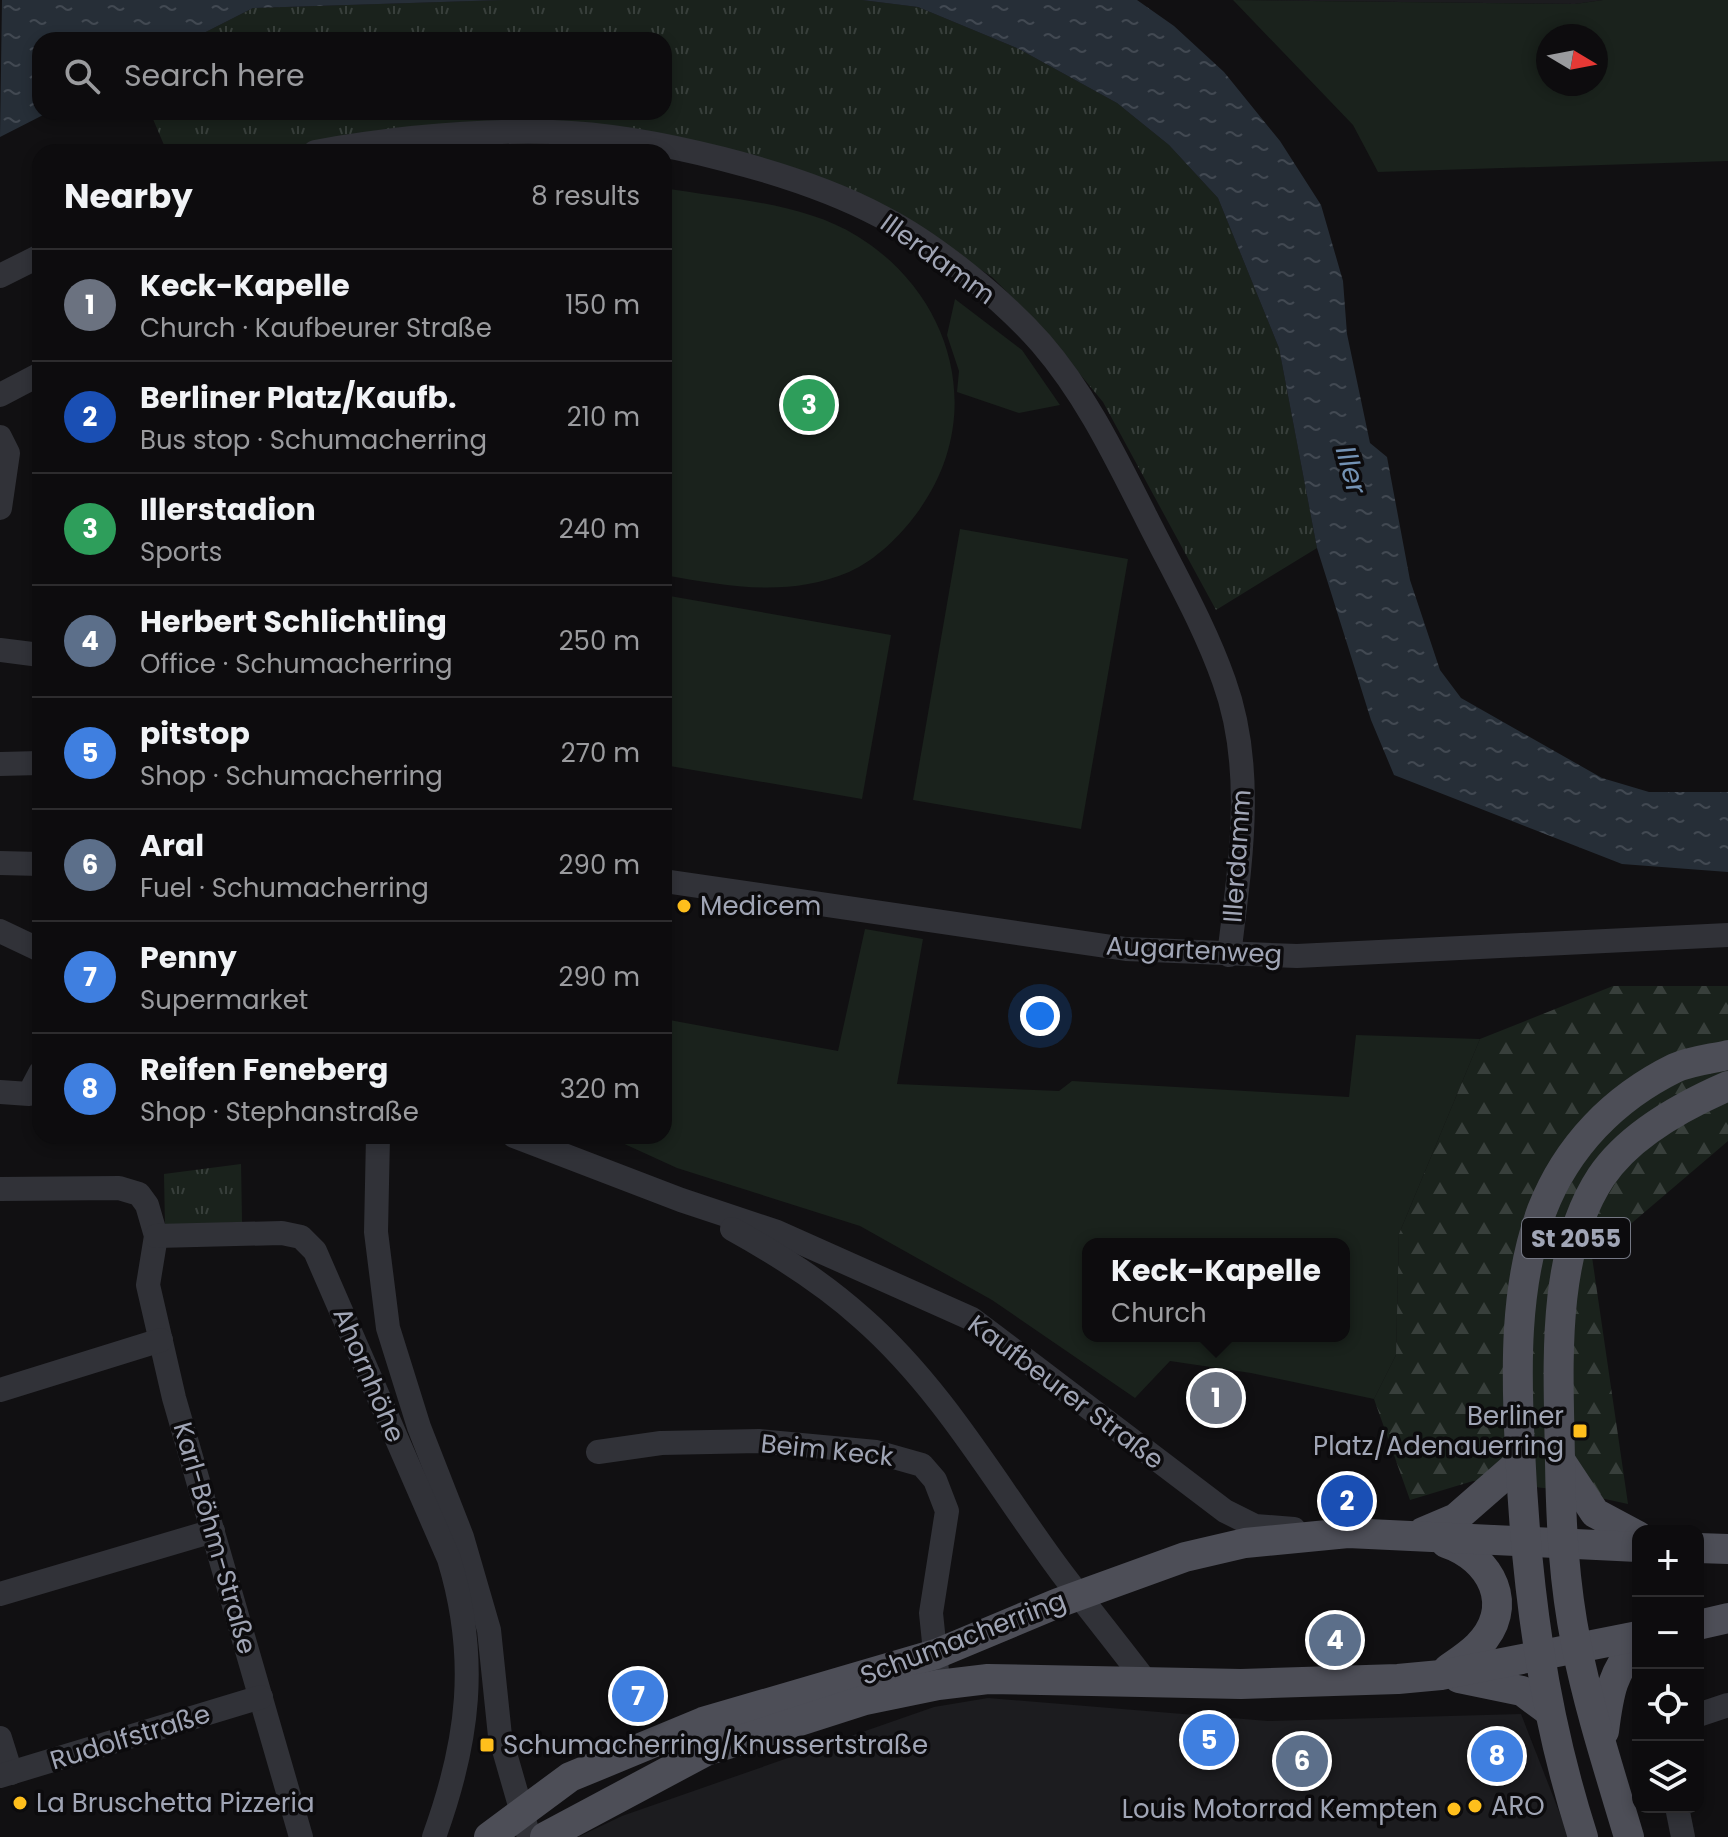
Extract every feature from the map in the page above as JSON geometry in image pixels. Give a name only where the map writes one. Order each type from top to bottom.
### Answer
[{"type":"main road","name":"St 2055","points":[[1520,1462],[1519,1327],[1542,1211],[1561,1174],[1607,1111],[1677,1067],[1728,1055]]},
{"type":"main road","name":"St 2055","points":[[1560,1460],[1560,1330],[1566,1280],[1578,1227],[1601,1177],[1641,1136],[1697,1099],[1728,1086]]},
{"type":"main road","points":[[1560,1460],[1595,1513],[1632,1533]]},
{"type":"main road","points":[[1560,1460],[1561,1543],[1576,1645],[1629,1837]]},
{"type":"main road","points":[[1417,1534],[1456,1518],[1520,1462]]},
{"type":"main road","points":[[1520,1462],[1524,1542],[1538,1655],[1549,1711],[1583,1837]]},
{"type":"main road","points":[[1417,1534],[1632,1547]]},
{"type":"main road","points":[[1417,1534],[1464,1549],[1476,1557],[1493,1578],[1497,1612],[1489,1631],[1479,1645],[1441,1675]]},
{"type":"main road","name":"Schumacherring","points":[[489,1837],[525,1825],[570,1777],[703,1722],[936,1654],[1080,1595],[1185,1557],[1245,1543],[1312,1535],[1417,1534]]},
{"type":"main road","points":[[1704,1548],[1728,1549]]},
{"type":"main road","points":[[1704,1624],[1728,1618]]},
{"type":"main road","points":[[1441,1675],[1576,1645],[1632,1637]]},
{"type":"main road","points":[[1603,1745],[1608,1696],[1618,1667],[1632,1650]]},
{"type":"main road","points":[[1441,1675],[1522,1691],[1549,1711]]},
{"type":"main road","name":"Schumacherring","points":[[545,1837],[706,1751],[865,1700],[938,1685],[988,1679],[1300,1683],[1441,1675]]},
{"type":"street","name":"Illerdamm","points":[[357,144],[384,139],[556,132],[648,144]]},
{"type":"street","name":"Illerdamm","points":[[672,148],[790,177],[883,217],[978,283],[1041,343],[1095,415],[1207,639],[1226,685],[1241,762],[1244,815],[1229,955]]},
{"type":"street","points":[[0,276],[32,260]]},
{"type":"street","points":[[0,395],[32,378]]},
{"type":"street","points":[[0,437],[8,453],[0,508]]},
{"type":"street","points":[[0,650],[32,654]]},
{"type":"street","points":[[0,764],[32,763]]},
{"type":"street","points":[[0,863],[32,864]]},
{"type":"street","name":"Augartenweg","points":[[672,882],[1126,949],[1229,955],[1297,956],[1728,935]]},
{"type":"street","points":[[0,931],[32,946]]},
{"type":"street","points":[[0,1092],[29,1094],[32,1088]]},
{"type":"street","points":[[378,1144],[376,1232],[388,1328],[419,1427],[462,1537],[489,1630],[500,1736],[525,1825]]},
{"type":"street","name":"Kaufbeurer Straße","points":[[535,1144],[681,1200],[777,1232],[972,1319],[1225,1511],[1255,1526],[1287,1527],[1312,1535]]},
{"type":"street","points":[[0,1189],[119,1188],[139,1194],[147,1205],[156,1236]]},
{"type":"street","name":"Kaufbeurer Straße","points":[[681,1200],[818,1281],[865,1320],[954,1419],[1147,1683]]},
{"type":"street","name":"Ahornhöhe","points":[[156,1236],[282,1233],[301,1237],[315,1251],[449,1559],[458,1588],[469,1678],[464,1741],[453,1785],[434,1837]]},
{"type":"street","name":"Karl-Böhm-Straße","points":[[156,1236],[148,1285],[161,1340],[301,1837]]},
{"type":"street","points":[[0,1390],[161,1340]]},
{"type":"street","name":"Beim Keck","points":[[598,1452],[661,1443],[759,1441],[876,1452],[922,1465],[935,1480],[947,1511],[931,1613],[938,1685]]},
{"type":"street","points":[[0,1594],[213,1531]]},
{"type":"street","name":"Rudolfstraße","points":[[5,1775],[261,1697]]},
{"type":"street","points":[[1704,1713],[1728,1705]]},
{"type":"street","points":[[0,1738],[5,1775]]},
{"type":"street","points":[[1678,1813],[1683,1837]]},
{"type":"shaded area","points":[[1232,0],[1603,0],[1575,4]]},
{"type":"shaded area","points":[[988,1698],[1268,1721],[1521,1714],[1569,1837],[578,1837],[622,1816],[934,1707]]},
{"type":"green space","points":[[503,0],[862,0],[918,7],[1019,49],[1117,103],[1169,145],[1218,198],[1279,348],[1317,548],[1216,610],[1103,402],[1035,320],[992,277],[883,206],[645,133],[384,139],[342,144],[164,144],[153,120],[672,120],[672,32],[206,32],[253,8]]},
{"type":"green space","points":[[1233,0],[1575,4],[1603,0],[1728,0],[1728,161],[1378,172],[1353,125]]},
{"type":"green space","points":[[672,189],[764,203],[812,216],[857,236],[891,261],[918,291],[938,325],[950,362],[955,400],[951,438],[939,477],[917,513],[878,554],[849,572],[803,585],[757,587],[672,576]]},
{"type":"green space","points":[[955,299],[1022,350],[1060,405],[1019,413],[957,392],[959,371],[947,335]]},
{"type":"green space","points":[[960,529],[1128,559],[1081,829],[913,800]]},
{"type":"green space","points":[[672,596],[891,635],[862,799],[672,766]]},
{"type":"green space","points":[[865,929],[923,939],[897,1084],[1059,1091],[1072,1081],[1349,1097],[1356,1035],[1480,1039],[1399,1234],[1396,1355],[1374,1399],[1251,1373],[1170,1361],[1135,1398],[992,1300],[860,1226],[677,1168],[624,1144],[672,1144],[672,1020],[838,1051]]},
{"type":"green space","points":[[1613,986],[1728,986],[1728,1141],[1592,1257],[1628,1504],[1564,1490],[1473,1481],[1410,1500],[1374,1399],[1396,1355],[1399,1234],[1480,1039]]},
{"type":"green space","points":[[241,1164],[242,1222],[165,1226],[164,1174]]},
{"type":"water","points":[[2,0],[503,0],[253,8],[206,32],[32,32],[33,120],[0,137]]},
{"type":"water","name":"Iller","points":[[862,0],[1137,0],[1174,26],[1224,72],[1280,141],[1321,205],[1343,281],[1347,334],[1370,443],[1387,457],[1410,580],[1440,670],[1461,698],[1602,778],[1649,792],[1728,792],[1728,872],[1622,864],[1394,775],[1371,720],[1317,548],[1279,348],[1218,198],[1169,145],[1117,103],[1019,49],[918,7]]},
{"type":"place","name":"Illerstadion","points":[[809,405]]},
{"type":"place","name":"Medicem","points":[[684,906]]},
{"type":"place","name":"Keck-Kapelle","points":[[1216,1398]]},
{"type":"place","name":"Berliner Platz/Adenauerring","points":[[1580,1431]]},
{"type":"place","name":"Berliner Platz/Kaufb.","points":[[1347,1501]]},
{"type":"place","name":"Herbert Schlichtling","points":[[1335,1640]]},
{"type":"place","name":"Penny","points":[[638,1696]]},
{"type":"place","name":"pitstop","points":[[1209,1740]]},
{"type":"place","name":"Schumacherring/Knussertstraße","points":[[487,1745]]},
{"type":"place","name":"Reifen Feneberg","points":[[1497,1756]]},
{"type":"place","name":"Aral","points":[[1302,1761]]},
{"type":"place","name":"La Bruschetta Pizzeria","points":[[20,1803]]},
{"type":"place","name":"ARO","points":[[1475,1806]]},
{"type":"place","name":"Louis Motorrad Kempten","points":[[1454,1809]]}]
